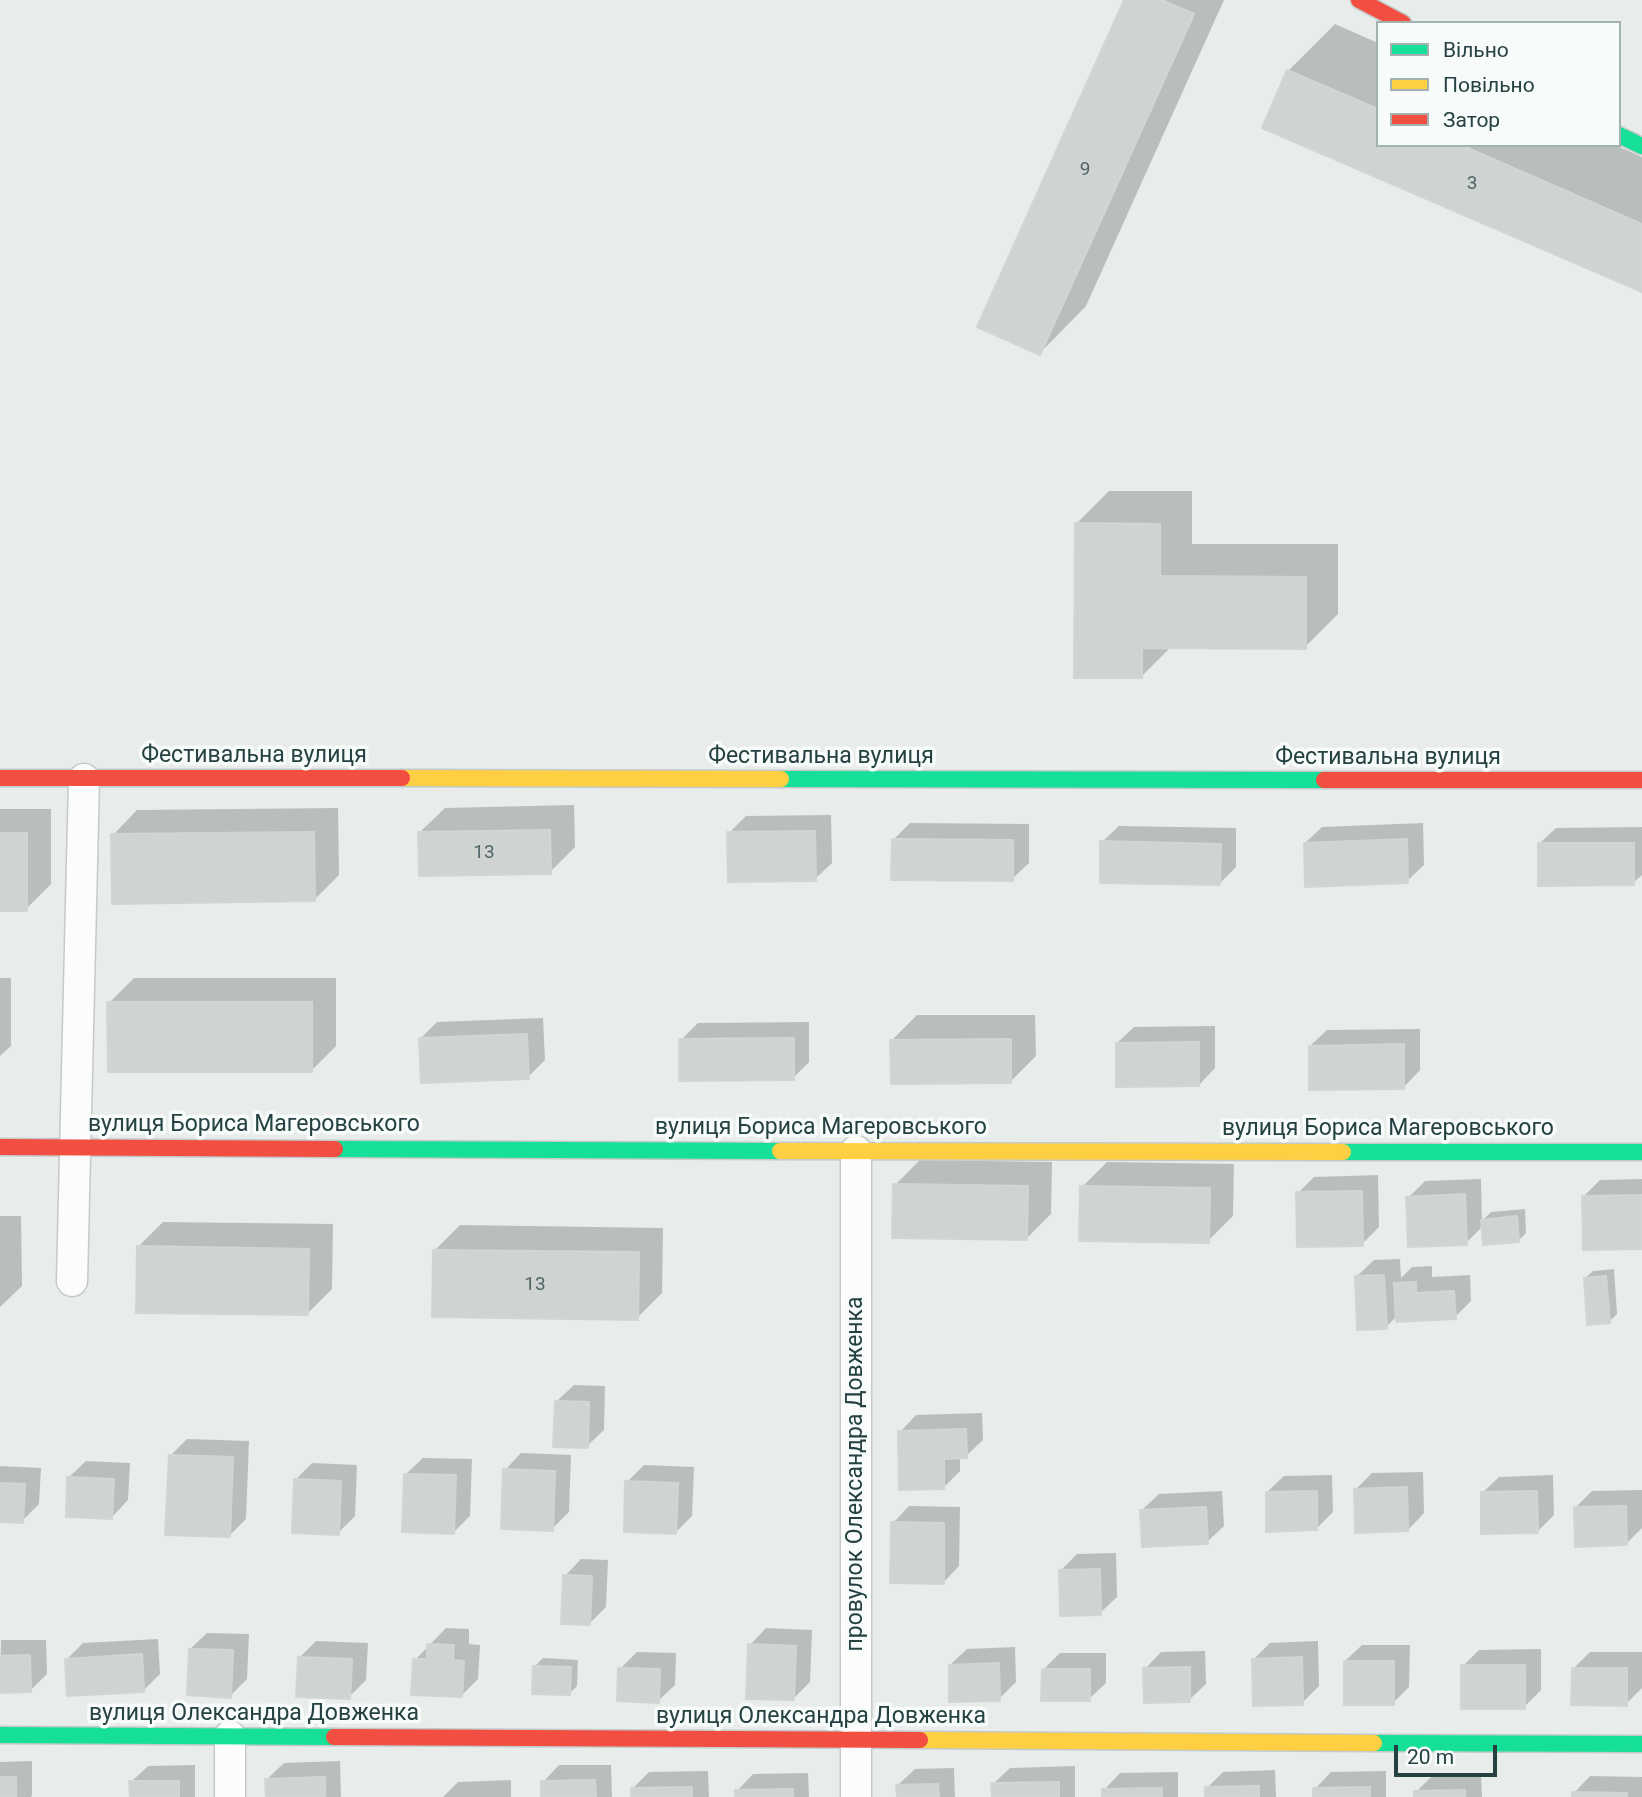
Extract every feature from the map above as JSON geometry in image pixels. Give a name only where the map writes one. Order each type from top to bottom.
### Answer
[{"type":"street","points":[[1359,0],[1399,21]]},
{"type":"street","points":[[1621,136],[1642,146]]},
{"type":"street","name":"Фестивальна вулиця","points":[[0,778],[1642,780]]},
{"type":"street","points":[[72,1281],[84,779]]},
{"type":"street","name":"вулиця Бориса Магеровського","points":[[0,1147],[1642,1152]]},
{"type":"street","name":"провулок Олександра Довженка","points":[[856,1151],[856,1797]]},
{"type":"street","name":"вулиця Олександра Довженка","points":[[0,1735],[1642,1744]]},
{"type":"street","points":[[230,1737],[230,1797]]},
{"type":"building","points":[[1124,0],[1162,0],[1194,14],[1040,355],[977,327]]},
{"type":"building","points":[[1287,70],[1376,108],[1376,147],[1466,147],[1642,224],[1642,292],[1262,128]]},
{"type":"building","points":[[1075,523],[1160,524],[1160,576],[1306,577],[1306,649],[1142,648],[1142,678],[1074,678]]},
{"type":"building","points":[[550,830],[551,874],[419,876],[418,832]]},
{"type":"building","points":[[815,831],[816,881],[728,882],[727,832]]},
{"type":"building","points":[[314,832],[315,901],[112,904],[111,834]]},
{"type":"building","points":[[0,833],[27,833],[27,911],[0,911]]},
{"type":"building","points":[[892,839],[1013,840],[1013,881],[891,880]]},
{"type":"building","points":[[1407,839],[1408,883],[1305,887],[1304,843]]},
{"type":"building","points":[[1100,841],[1221,844],[1220,885],[1100,883]]},
{"type":"building","points":[[1538,843],[1634,843],[1634,885],[1538,886]]},
{"type":"building","points":[[107,1002],[312,1002],[312,1072],[108,1072]]},
{"type":"building","points":[[527,1034],[529,1079],[421,1083],[419,1038]]},
{"type":"building","points":[[794,1038],[794,1080],[679,1081],[679,1039]]},
{"type":"building","points":[[1011,1039],[1011,1083],[891,1084],[890,1040]]},
{"type":"building","points":[[1199,1042],[1199,1086],[1116,1087],[1116,1043]]},
{"type":"building","points":[[1404,1044],[1404,1089],[1309,1090],[1309,1046]]},
{"type":"building","points":[[893,1184],[1028,1186],[1027,1240],[892,1238]]},
{"type":"building","points":[[1080,1186],[1210,1188],[1209,1243],[1079,1241]]},
{"type":"building","points":[[1362,1191],[1363,1246],[1297,1247],[1296,1192]]},
{"type":"building","points":[[1465,1194],[1467,1245],[1408,1247],[1406,1197]]},
{"type":"building","points":[[1642,1195],[1642,1249],[1583,1250],[1582,1196]]},
{"type":"building","points":[[1517,1216],[1519,1242],[1483,1245],[1481,1220]]},
{"type":"building","points":[[137,1246],[309,1249],[308,1315],[136,1313]]},
{"type":"building","points":[[433,1250],[639,1252],[638,1320],[432,1317]]},
{"type":"building","points":[[1384,1275],[1387,1329],[1357,1330],[1355,1276]]},
{"type":"building","points":[[1606,1276],[1610,1323],[1587,1325],[1584,1278]]},
{"type":"building","points":[[1416,1282],[1416,1293],[1454,1291],[1456,1319],[1396,1322],[1394,1283]]},
{"type":"building","points":[[555,1401],[589,1402],[588,1448],[553,1447]]},
{"type":"building","points":[[966,1429],[967,1458],[944,1459],[944,1489],[899,1490],[898,1431]]},
{"type":"building","points":[[169,1455],[233,1457],[230,1537],[165,1535]]},
{"type":"building","points":[[503,1469],[555,1471],[553,1531],[501,1529]]},
{"type":"building","points":[[404,1474],[456,1475],[454,1534],[402,1532]]},
{"type":"building","points":[[67,1477],[114,1479],[112,1519],[66,1517]]},
{"type":"building","points":[[294,1479],[341,1481],[339,1535],[292,1533]]},
{"type":"building","points":[[625,1481],[678,1483],[676,1534],[624,1532]]},
{"type":"building","points":[[0,1483],[25,1484],[23,1523],[0,1522]]},
{"type":"building","points":[[1407,1487],[1408,1531],[1355,1533],[1354,1489]]},
{"type":"building","points":[[1317,1491],[1317,1530],[1266,1532],[1266,1492]]},
{"type":"building","points":[[1537,1491],[1538,1533],[1481,1534],[1481,1492]]},
{"type":"building","points":[[1626,1506],[1627,1545],[1575,1547],[1574,1507]]},
{"type":"building","points":[[1206,1507],[1208,1544],[1142,1547],[1140,1510]]},
{"type":"building","points":[[891,1522],[944,1523],[944,1584],[890,1583]]},
{"type":"building","points":[[1100,1569],[1101,1615],[1060,1616],[1059,1570]]},
{"type":"building","points":[[563,1575],[592,1576],[590,1625],[561,1624]]},
{"type":"building","points":[[427,1644],[454,1645],[453,1660],[464,1661],[462,1697],[411,1695],[413,1659],[427,1659]]},
{"type":"building","points":[[748,1644],[796,1646],[794,1700],[746,1699]]},
{"type":"building","points":[[189,1649],[233,1650],[231,1698],[187,1695]]},
{"type":"building","points":[[142,1654],[144,1692],[67,1696],[65,1659]]},
{"type":"building","points":[[30,1655],[31,1692],[0,1693],[0,1656]]},
{"type":"building","points":[[298,1657],[352,1659],[350,1699],[296,1697]]},
{"type":"building","points":[[1302,1657],[1303,1705],[1253,1706],[1252,1659]]},
{"type":"building","points":[[1344,1661],[1394,1661],[1394,1705],[1344,1705]]},
{"type":"building","points":[[999,1663],[1000,1701],[949,1702],[949,1665]]},
{"type":"building","points":[[1461,1665],[1525,1665],[1525,1709],[1461,1709]]},
{"type":"building","points":[[533,1666],[571,1667],[570,1695],[532,1694]]},
{"type":"building","points":[[1190,1667],[1190,1702],[1144,1703],[1143,1668]]},
{"type":"building","points":[[618,1668],[660,1669],[659,1703],[617,1701]]},
{"type":"building","points":[[1572,1668],[1627,1668],[1627,1706],[1571,1705]]},
{"type":"building","points":[[1042,1669],[1090,1669],[1090,1701],[1041,1701]]},
{"type":"building","points":[[0,1777],[16,1777],[16,1797],[0,1797]]},
{"type":"building","points":[[325,1777],[325,1797],[266,1797],[265,1779]]},
{"type":"building","points":[[595,1780],[596,1797],[541,1797],[541,1781]]},
{"type":"building","points":[[129,1781],[179,1781],[179,1797],[130,1797]]},
{"type":"building","points":[[1059,1782],[1059,1797],[992,1797],[991,1783]]},
{"type":"building","points":[[938,1784],[939,1797],[897,1797],[896,1785]]},
{"type":"building","points":[[1259,1786],[1259,1797],[1205,1797],[1205,1787]]},
{"type":"building","points":[[692,1787],[692,1797],[631,1797],[631,1788]]},
{"type":"building","points":[[1370,1787],[1370,1797],[1313,1797],[1313,1788]]},
{"type":"building","points":[[1162,1788],[1162,1797],[1102,1797],[1102,1789]]},
{"type":"building","points":[[793,1789],[793,1797],[735,1797],[735,1790]]},
{"type":"building","points":[[1465,1790],[1465,1797],[1414,1797],[1414,1791]]},
{"type":"building","points":[[1572,1792],[1627,1793],[1627,1797],[1572,1797]]},
{"type":"traffic: fast","points":[[1621,136],[1642,146]]},
{"type":"traffic: fast","points":[[781,779],[1324,780]]},
{"type":"traffic: fast","points":[[335,1149],[780,1151]]},
{"type":"traffic: fast","points":[[1343,1152],[1642,1152]]},
{"type":"traffic: fast","points":[[0,1735],[334,1737]]},
{"type":"traffic: fast","points":[[1374,1743],[1642,1744]]},
{"type":"traffic: slow","points":[[402,778],[781,779]]},
{"type":"traffic: slow","points":[[780,1151],[1343,1152]]},
{"type":"traffic: slow","points":[[920,1740],[1374,1743]]},
{"type":"traffic: jam","points":[[1359,0],[1399,21]]},
{"type":"traffic: jam","points":[[0,778],[402,778]]},
{"type":"traffic: jam","points":[[1324,780],[1642,780]]},
{"type":"traffic: jam","points":[[0,1147],[335,1149]]},
{"type":"traffic: jam","points":[[334,1737],[920,1740]]}]
